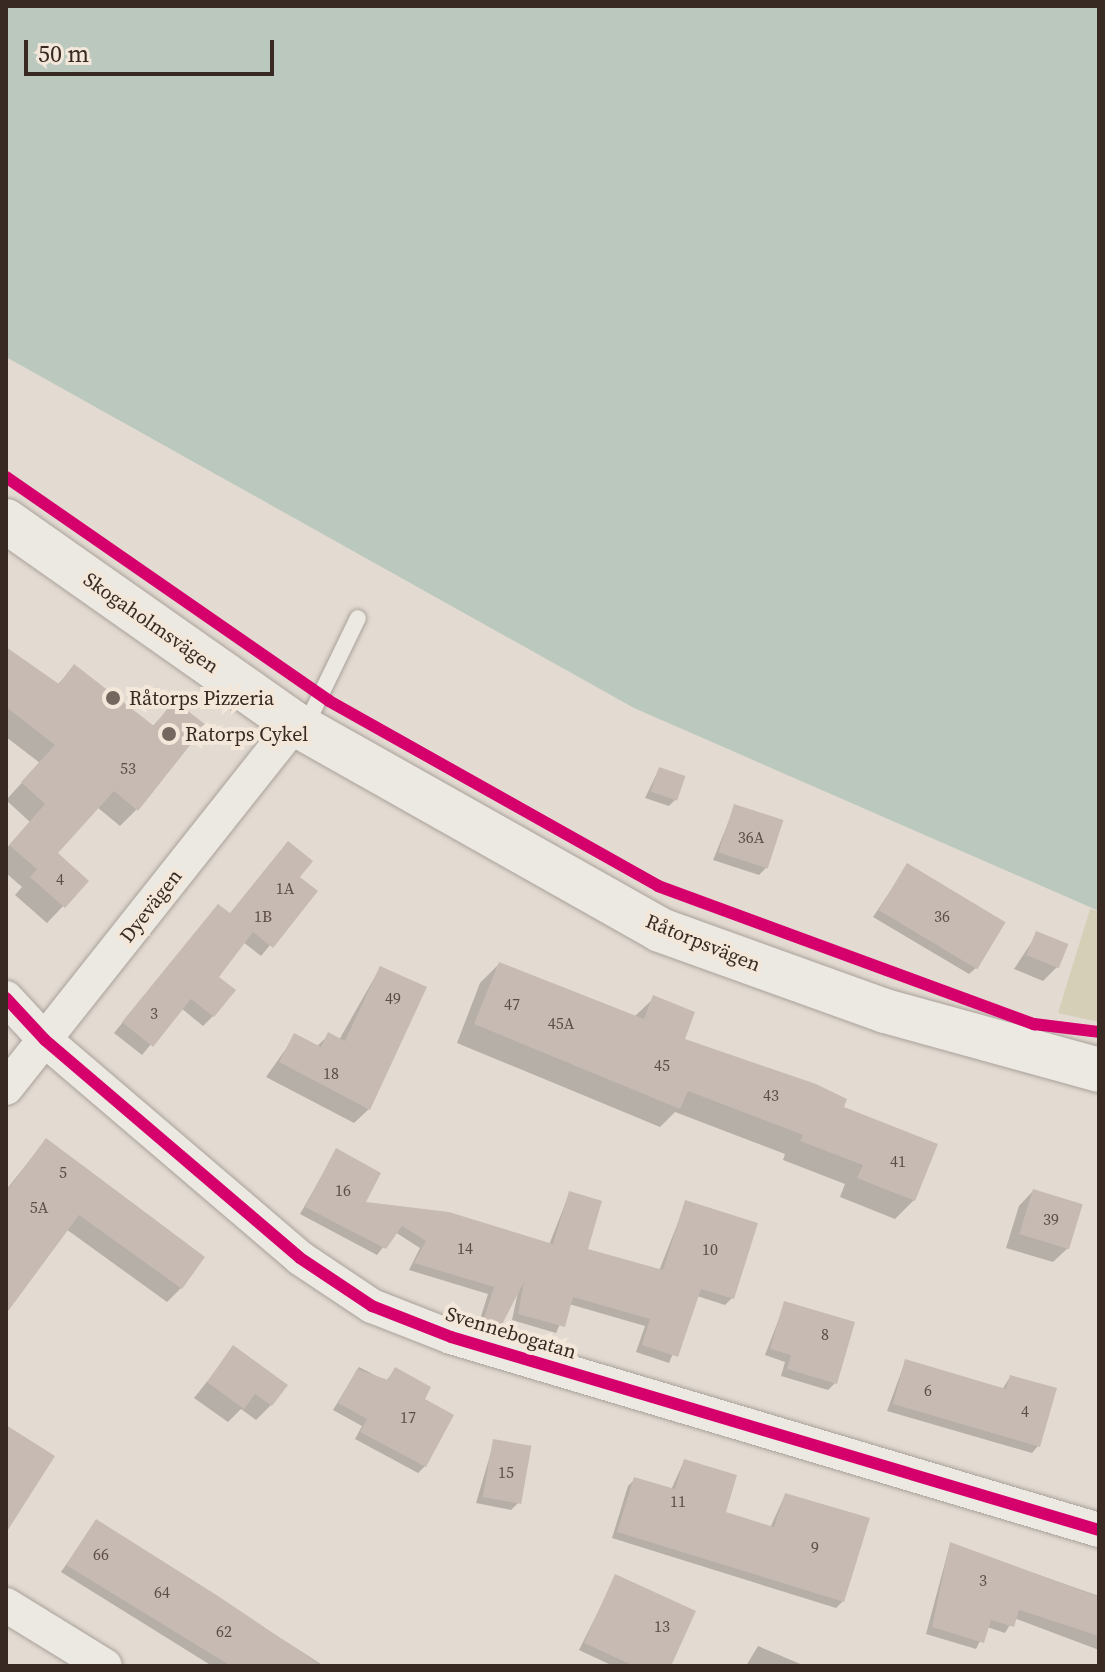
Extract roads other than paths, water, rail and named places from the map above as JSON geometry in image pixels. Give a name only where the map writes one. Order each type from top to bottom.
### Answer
[{"type":"street","name":"Skogaholmsvägen","points":[[6,521],[300,726]]},
{"type":"street","name":"Dyevägen","points":[[6,1088],[300,726]]},
{"type":"street","name":"Råtorpsvägen","points":[[300,726],[660,930],[885,1011],[1099,1070]]},
{"type":"street","name":"Svennebogatan","points":[[6,998],[45,1040],[300,1258],[372,1306],[451,1337],[1099,1530]]},
{"type":"street","points":[[7,1607],[105,1666]]},
{"type":"lane","points":[[300,726],[358,618]]},
{"type":"place","name":"Råtorps Pizzeria","points":[[113,698]]},
{"type":"place","name":"Ratorps Cykel","points":[[169,734]]}]
